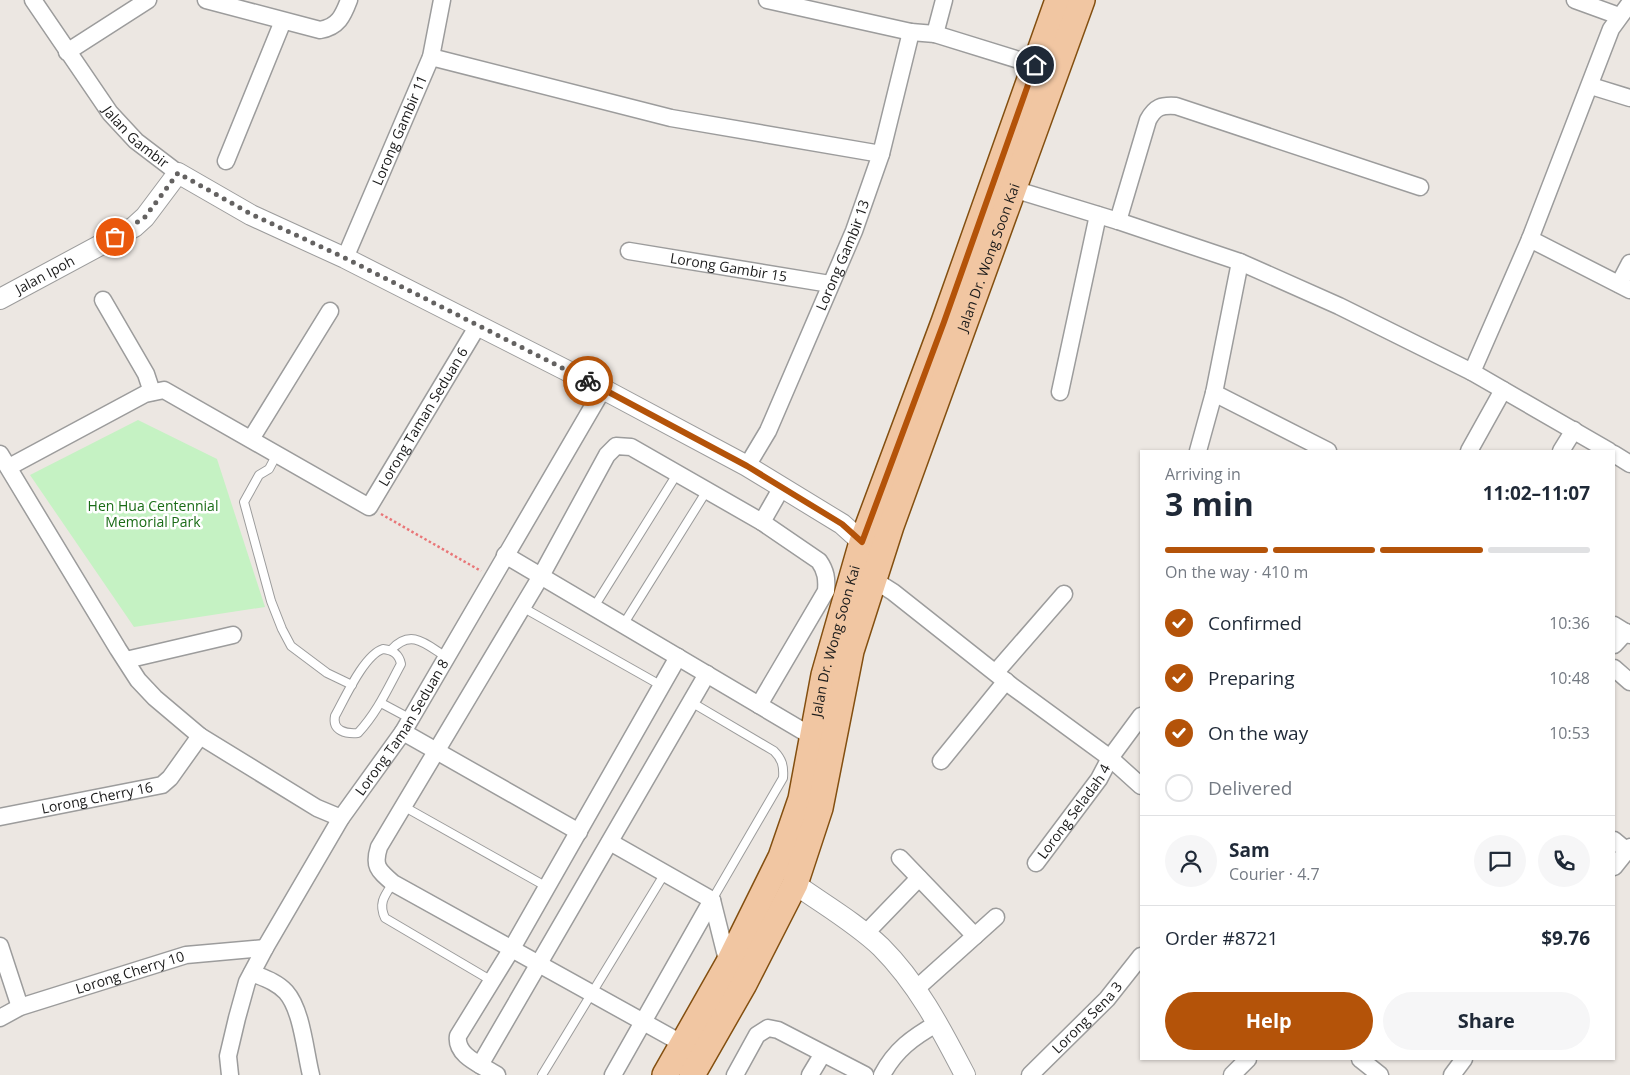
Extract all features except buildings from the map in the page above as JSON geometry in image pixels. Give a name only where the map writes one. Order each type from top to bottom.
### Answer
[{"type":"main road","name":"Jalan Dr. Wong Soon Kai","points":[[665,1075],[728,964],[781,856],[801,799],[824,675],[862,542],[944,322],[1058,0]]},
{"type":"main road","name":"Jalan Dr. Wong Soon Kai","points":[[692,1075],[744,984],[795,884],[820,808],[851,651],[891,526],[1082,0]]},
{"type":"street","name":"Jalan Gambir","points":[[33,0],[110,113],[136,141],[178,173],[251,214],[351,243],[477,327],[751,460],[782,487],[842,524],[862,542]]},
{"type":"street","points":[[68,52],[148,0]]},
{"type":"street","points":[[206,0],[320,30],[327,29],[343,16],[349,0]]},
{"type":"street","name":"Lorong Gambir 11","points":[[351,243],[430,58],[442,0]]},
{"type":"street","points":[[767,0],[911,32],[935,34],[1035,65]]},
{"type":"street","points":[[935,34],[944,0]]},
{"type":"street","points":[[1575,0],[1619,16]]},
{"type":"street","points":[[1472,372],[1530,239],[1591,86],[1611,29],[1630,2]]},
{"type":"street","points":[[226,161],[283,21]]},
{"type":"street","name":"Lorong Gambir 13","points":[[751,460],[768,431],[854,231],[881,154],[911,32]]},
{"type":"street","points":[[430,58],[671,118],[881,154]]},
{"type":"street","points":[[1591,86],[1630,98]]},
{"type":"street","points":[[1118,220],[1148,120],[1153,110],[1160,106],[1176,106],[1420,188]]},
{"type":"street","name":"Jalan Ipoh","points":[[0,298],[134,226],[145,217],[178,173]]},
{"type":"street","points":[[1012,189],[1118,220],[1240,262],[1339,306],[1472,372],[1607,450]]},
{"type":"street","points":[[1060,392],[1098,214]]},
{"type":"street","points":[[1530,239],[1624,287],[1630,262]]},
{"type":"street","name":"Lorong Gambir 15","points":[[629,251],[830,284]]},
{"type":"street","points":[[1198,450],[1214,393],[1240,262]]},
{"type":"street","points":[[103,300],[146,374],[152,392]]},
{"type":"street","points":[[251,439],[330,311]]},
{"type":"street","name":"Lorong Taman Seduan 6","points":[[369,507],[477,327]]},
{"type":"street","name":"Lorong Taman Seduan 8","points":[[230,1075],[228,1056],[247,982],[264,948],[341,818],[407,725],[492,577],[604,389]]},
{"type":"street","points":[[341,818],[317,808],[200,736],[155,698],[138,680],[4,461],[152,392],[164,390],[369,507]]},
{"type":"street","points":[[1470,450],[1503,390]]},
{"type":"street","points":[[1214,393],[1326,450]]},
{"type":"street","points":[[1562,450],[1574,430]]},
{"type":"street","points":[[683,1044],[393,883],[380,871],[375,859],[379,847],[541,576],[612,448],[620,445],[631,448],[762,522],[819,561],[826,574],[826,591],[759,705]]},
{"type":"street","points":[[1615,455],[1630,464]]},
{"type":"street","points":[[762,522],[782,487]]},
{"type":"street","points":[[505,555],[813,737]]},
{"type":"street","points":[[874,580],[893,592],[1001,677],[1110,758],[1140,785]]},
{"type":"street","points":[[941,761],[1001,677],[1064,594]]},
{"type":"street","points":[[1615,643],[1623,630]]},
{"type":"street","points":[[126,660],[233,635]]},
{"type":"street","points":[[497,1075],[476,1067],[459,1049],[458,1036],[511,950],[678,657]]},
{"type":"street","points":[[1615,669],[1630,682]]},
{"type":"street","points":[[476,1067],[539,964],[707,674]]},
{"type":"street","name":"Lorong Seladah 4","points":[[1036,863],[1099,779],[1110,758],[1140,717]]},
{"type":"street","points":[[407,725],[436,751],[578,832]]},
{"type":"street","name":"Lorong Cherry 16","points":[[0,817],[162,785],[170,778],[200,736]]},
{"type":"street","points":[[1615,841],[1628,849],[1615,866]]},
{"type":"street","points":[[610,842],[712,900],[728,964]]},
{"type":"street","points":[[900,858],[976,936]]},
{"type":"street","points":[[866,934],[920,878]]},
{"type":"street","points":[[795,884],[866,934],[882,948],[917,988],[965,1075]]},
{"type":"street","points":[[613,1075],[712,900]]},
{"type":"street","points":[[917,988],[996,917]]},
{"type":"street","points":[[0,946],[20,1007]]},
{"type":"street","name":"Lorong Cherry 10","points":[[0,1018],[20,1007],[186,955],[264,948]]},
{"type":"street","name":"Lorong Sena 3","points":[[1030,1075],[1107,998],[1140,957]]},
{"type":"street","points":[[252,973],[271,980],[286,991],[295,1006],[311,1075]]},
{"type":"street","points":[[882,1075],[903,1045],[938,1023]]},
{"type":"street","points":[[735,1075],[757,1035],[768,1028],[778,1030],[822,1055],[865,1075]]},
{"type":"street","points":[[810,1075],[822,1055]]},
{"type":"street","points":[[1232,1075],[1247,1060]]},
{"type":"street","points":[[1361,1060],[1380,1075]]},
{"type":"street","points":[[1452,1075],[1463,1060]]},
{"type":"lane","points":[[278,454],[269,469],[259,474],[244,502],[271,600],[291,646],[327,673],[352,685]]},
{"type":"lane","points":[[594,607],[677,474]]},
{"type":"lane","points":[[623,624],[706,492]]},
{"type":"lane","points":[[522,607],[662,686]]},
{"type":"lane","points":[[391,650],[401,640],[408,638],[422,642],[446,657]]},
{"type":"lane","points":[[391,650],[398,655],[401,664],[381,703],[358,733],[342,732],[337,728],[334,721],[352,685],[373,655],[378,651],[391,650]]},
{"type":"lane","points":[[691,702],[774,751],[781,758],[784,768],[783,778],[712,900]]},
{"type":"lane","points":[[381,703],[407,725]]},
{"type":"lane","points":[[403,806],[547,887]]},
{"type":"lane","points":[[542,1075],[665,873]]},
{"type":"lane","points":[[393,883],[382,899],[381,910],[385,918],[492,982]]},
{"type":"path","points":[[369,507],[492,577]]},
{"type":"green space","name":"Hen Hua Centennial Memorial Park","points":[[138,420],[217,459],[265,607],[134,627],[30,475]]},
{"type":"way so far","points":[[115,237],[145,217],[178,173],[251,214],[345,258],[477,327],[588,381]]},
{"type":"route","points":[[588,381],[747,466],[842,524],[862,542],[944,322],[1035,65]]}]
